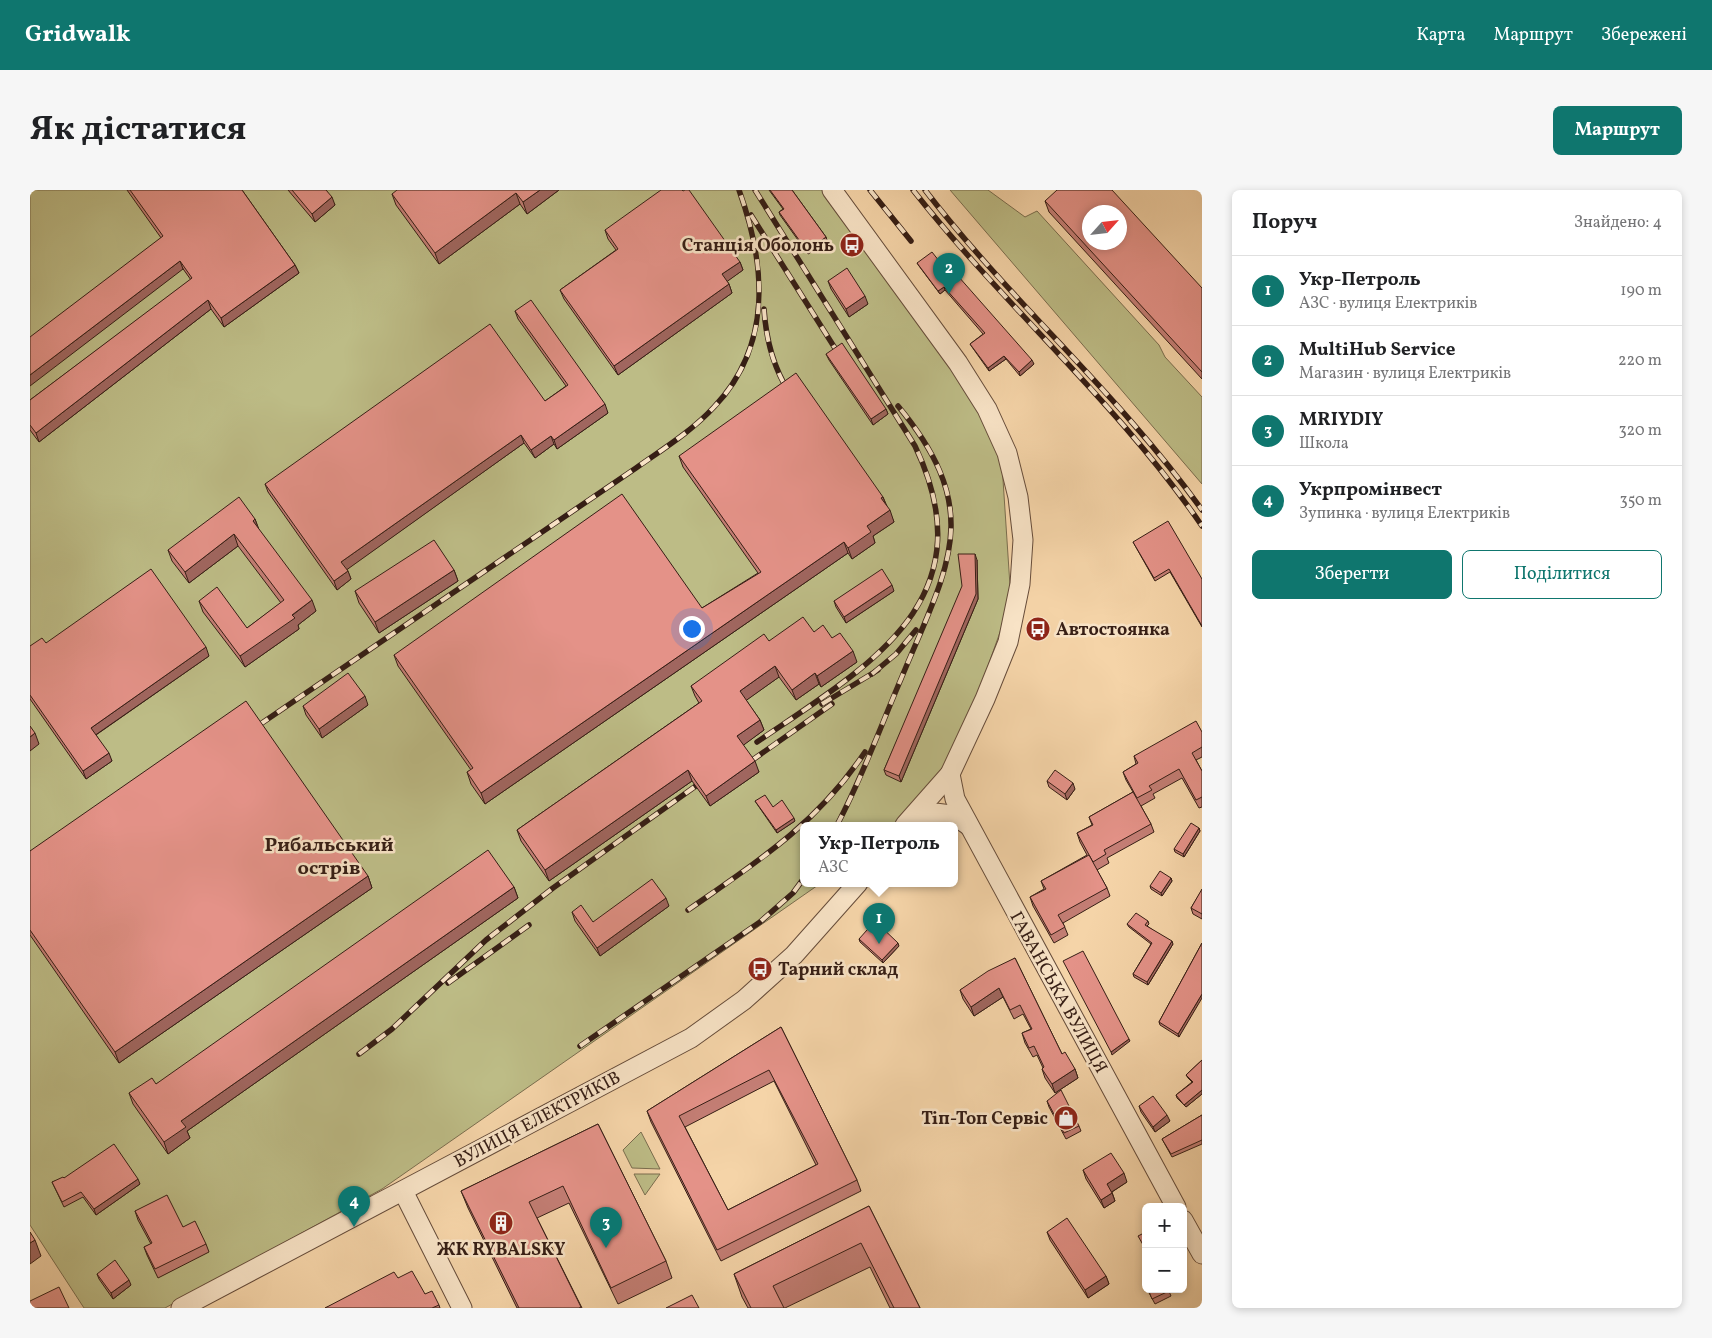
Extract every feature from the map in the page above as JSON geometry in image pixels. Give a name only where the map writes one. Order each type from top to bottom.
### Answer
[{"type":"street","points":[[832,190],[973,385],[987,410],[1007,453],[1018,497],[1024,540],[1020,584],[1008,642],[985,699],[950,774],[908,822]]},
{"type":"street","name":"ГАВАНСЬКА ВУЛИЦЯ","points":[[950,774],[955,799],[968,825],[1174,1203]]},
{"type":"street","points":[[910,822],[920,816],[939,812],[953,815],[968,825]]},
{"type":"street","name":"ВУЛИЦЯ ЕЛЕКТРИКІВ","points":[[181,1308],[690,1038],[744,1000],[786,962],[854,887]]},
{"type":"street","points":[[403,1191],[462,1308]]},
{"type":"street","points":[[1187,1227],[1202,1254]]},
{"type":"shaded area","points":[[30,190],[834,190],[1000,434],[1011,601],[941,799],[907,822],[800,822],[800,887],[815,887],[382,1189],[165,1308],[84,1308],[30,1225]]},
{"type":"shaded area","points":[[950,190],[988,190],[1025,217],[1037,211],[1159,345],[1165,357],[1202,397],[1202,484]]},
{"type":"shaded area","points":[[641,1132],[660,1169],[632,1168],[623,1150]]},
{"type":"shaded area","points":[[634,1174],[660,1174],[645,1195]]},
{"type":"building","points":[[130,190],[242,190],[295,265],[221,318],[208,300],[36,433],[30,425],[30,400],[192,278],[180,261],[30,375],[30,337],[163,236]]},
{"type":"building","points":[[292,190],[326,190],[332,197],[312,214]]},
{"type":"building","points":[[397,190],[540,190],[523,202],[516,193],[435,253],[392,194]]},
{"type":"building","points":[[661,190],[689,190],[740,262],[722,274],[729,284],[614,366],[560,290],[618,249],[605,230]]},
{"type":"building","points":[[770,190],[792,190],[826,237],[807,251],[779,212],[784,209]]},
{"type":"building","points":[[1057,190],[1112,190],[1126,205],[1082,205],[1082,241],[1045,201]]},
{"type":"building","points":[[1127,206],[1202,288],[1202,372],[1090,250],[1127,250]]},
{"type":"building","points":[[932,252],[954,280],[958,276],[1032,360],[1019,372],[1004,356],[988,368],[970,344],[985,333],[944,287],[938,291],[917,263]]},
{"type":"building","points":[[847,268],[865,296],[846,309],[828,281]]},
{"type":"building","points":[[531,300],[605,404],[554,440],[551,436],[531,450],[521,435],[341,562],[348,571],[334,581],[265,484],[490,324],[545,401],[568,385],[515,311]]},
{"type":"building","points":[[842,343],[886,409],[871,419],[826,354]]},
{"type":"building","points":[[796,373],[883,497],[881,498],[890,510],[867,526],[871,532],[848,548],[844,542],[481,793],[467,772],[473,768],[394,655],[622,494],[702,608],[761,572],[679,456]]},
{"type":"building","points":[[239,497],[255,519],[253,521],[312,600],[292,615],[295,618],[240,656],[199,601],[217,587],[247,628],[284,600],[234,534],[185,572],[168,550]]},
{"type":"building","points":[[1168,521],[1202,579],[1202,626],[1169,569],[1154,578],[1133,542]]},
{"type":"building","points":[[434,540],[454,570],[375,622],[355,591]]},
{"type":"building","points":[[958,554],[975,554],[976,594],[899,776],[884,770],[962,586]]},
{"type":"building","points":[[151,569],[206,647],[91,728],[109,753],[83,771],[30,695],[30,646],[42,638],[46,643]]},
{"type":"building","points":[[882,569],[892,585],[844,617],[834,601]]},
{"type":"building","points":[[803,617],[814,632],[823,625],[832,638],[840,633],[853,651],[817,676],[815,673],[792,690],[775,666],[740,691],[760,720],[737,736],[755,761],[706,796],[688,770],[545,870],[517,830],[702,701],[691,686],[764,634],[769,641]]},
{"type":"building","points":[[348,673],[365,696],[319,729],[303,706]]},
{"type":"building","points":[[246,701],[368,876],[115,1052],[30,930],[30,851]]},
{"type":"building","points":[[1196,721],[1202,732],[1202,747],[1192,753],[1202,771],[1202,797],[1196,800],[1179,769],[1149,786],[1152,790],[1137,798],[1123,772],[1138,763],[1134,756]]},
{"type":"building","points":[[30,726],[35,733],[30,737]]},
{"type":"building","points":[[1055,770],[1073,783],[1065,794],[1047,781]]},
{"type":"building","points":[[1133,792],[1151,824],[1104,850],[1106,854],[1093,862],[1077,833],[1093,825],[1089,817]]},
{"type":"building","points":[[765,795],[773,807],[782,800],[794,818],[776,830],[755,801]]},
{"type":"building","points":[[1191,823],[1199,828],[1183,854],[1174,849]]},
{"type":"building","points":[[488,850],[514,887],[181,1121],[186,1127],[164,1142],[129,1093],[152,1078],[156,1084]]},
{"type":"building","points":[[1089,855],[1107,888],[1058,915],[1065,927],[1051,935],[1030,897],[1046,889],[1041,881]]},
{"type":"building","points":[[1160,871],[1171,878],[1161,893],[1150,886]]},
{"type":"building","points":[[652,879],[666,898],[597,948],[572,912],[581,905],[593,922]]},
{"type":"building","points":[[1202,889],[1202,914],[1191,908]]},
{"type":"building","points":[[1136,913],[1148,921],[1145,925],[1172,941],[1147,982],[1133,974],[1152,943],[1127,924]]},
{"type":"building","points":[[875,921],[898,943],[882,960],[859,939]]},
{"type":"building","points":[[1202,943],[1202,994],[1178,1034],[1159,1022]]},
{"type":"building","points":[[1083,951],[1129,1039],[1111,1052],[1063,961]]},
{"type":"building","points":[[1015,958],[1062,1054],[1065,1052],[1075,1069],[1052,1084],[1042,1069],[1044,1067],[1034,1046],[1029,1048],[1022,1033],[1032,1029],[1020,1005],[1010,1010],[999,988],[971,1007],[960,990],[988,971]]},
{"type":"building","points":[[781,1027],[857,1180],[717,1250],[647,1111]],"holes":[[[769,1070],[818,1164],[728,1210],[679,1116]]]},
{"type":"building","points":[[1202,1060],[1202,1090],[1184,1105],[1176,1095],[1193,1082],[1186,1075]]},
{"type":"building","points":[[1061,1090],[1079,1126],[1064,1133],[1047,1101]]},
{"type":"building","points":[[1153,1096],[1167,1115],[1153,1127],[1139,1106]]},
{"type":"building","points":[[1202,1115],[1202,1140],[1171,1154],[1162,1139]]},
{"type":"building","points":[[598,1124],[666,1261],[611,1288],[563,1186],[529,1202],[581,1307],[519,1308],[461,1191]]},
{"type":"building","points":[[114,1144],[138,1179],[94,1209],[81,1192],[62,1202],[52,1182],[64,1178]]},
{"type":"building","points":[[1111,1153],[1124,1173],[1107,1184],[1112,1193],[1101,1200],[1083,1170]]},
{"type":"building","points":[[167,1195],[183,1227],[195,1221],[206,1244],[155,1269],[144,1247],[152,1243],[135,1211]]},
{"type":"building","points":[[869,1206],[920,1308],[894,1308],[861,1243],[773,1286],[784,1308],[751,1308],[734,1274]]},
{"type":"building","points":[[1067,1218],[1106,1276],[1085,1290],[1047,1232]]},
{"type":"building","points":[[30,1232],[35,1240],[30,1243]]},
{"type":"building","points":[[1142,1234],[1142,1243],[1138,1236]]},
{"type":"building","points":[[115,1260],[129,1280],[111,1293],[97,1274]]},
{"type":"building","points":[[412,1271],[425,1294],[432,1291],[439,1305],[432,1308],[325,1308],[394,1272],[398,1278]]},
{"type":"building","points":[[59,1287],[69,1308],[30,1308],[30,1301]]},
{"type":"building","points":[[1150,1293],[1165,1293],[1152,1299]]},
{"type":"building","points":[[692,1295],[699,1308],[666,1308]]},
{"type":"railway","points":[[259,725],[667,447],[687,432],[714,407],[733,383],[747,357],[755,331],[759,303],[759,275],[755,247],[739,190]]},
{"type":"railway","points":[[755,190],[915,446],[934,500],[937,547],[927,588],[905,624],[875,656],[839,685],[757,742]]},
{"type":"railway","points":[[870,190],[911,241]]},
{"type":"railway","points":[[913,190],[948,233],[1135,438],[1202,526]]},
{"type":"railway","points":[[925,190],[993,271],[1136,427],[1202,510]]},
{"type":"railway","points":[[751,215],[838,353]]},
{"type":"railway","points":[[764,309],[766,331],[771,352],[789,392]]},
{"type":"railway","points":[[838,822],[863,771],[932,604],[944,572],[950,541],[950,510],[942,478],[926,444],[898,406]]},
{"type":"railway","points":[[872,674],[896,654],[916,630]]},
{"type":"railway","points":[[822,704],[878,670]]},
{"type":"railway","points":[[751,761],[832,704]]},
{"type":"railway","points":[[805,822],[827,800],[865,752]]},
{"type":"railway","points":[[359,1054],[392,1029],[486,940],[553,888],[707,778]]},
{"type":"railway","points":[[688,910],[762,858],[800,826]]},
{"type":"railway","points":[[580,1046],[760,922],[793,893],[800,883]]},
{"type":"railway","points":[[448,983],[529,925]]},
{"type":"place","name":"Cтанція Оболонь","points":[[852,245]]},
{"type":"place","name":"MultiHub Service","points":[[949,294]]},
{"type":"place","name":"Автостоянка","points":[[1038,629]]},
{"type":"place","name":"Укр-Петроль","points":[[879,944]]},
{"type":"place","name":"Тарний склад","points":[[760,969]]},
{"type":"place","name":"Тіп-Топ Сервіс","points":[[1066,1118]]},
{"type":"place","name":"ЖК RYBALSKY","points":[[501,1223]]},
{"type":"place","name":"Укрпромінвест","points":[[354,1227]]},
{"type":"place","name":"MRIYDIY","points":[[606,1248]]},
{"type":"district","name":"Рибальський острів","points":[[329,856]]}]
